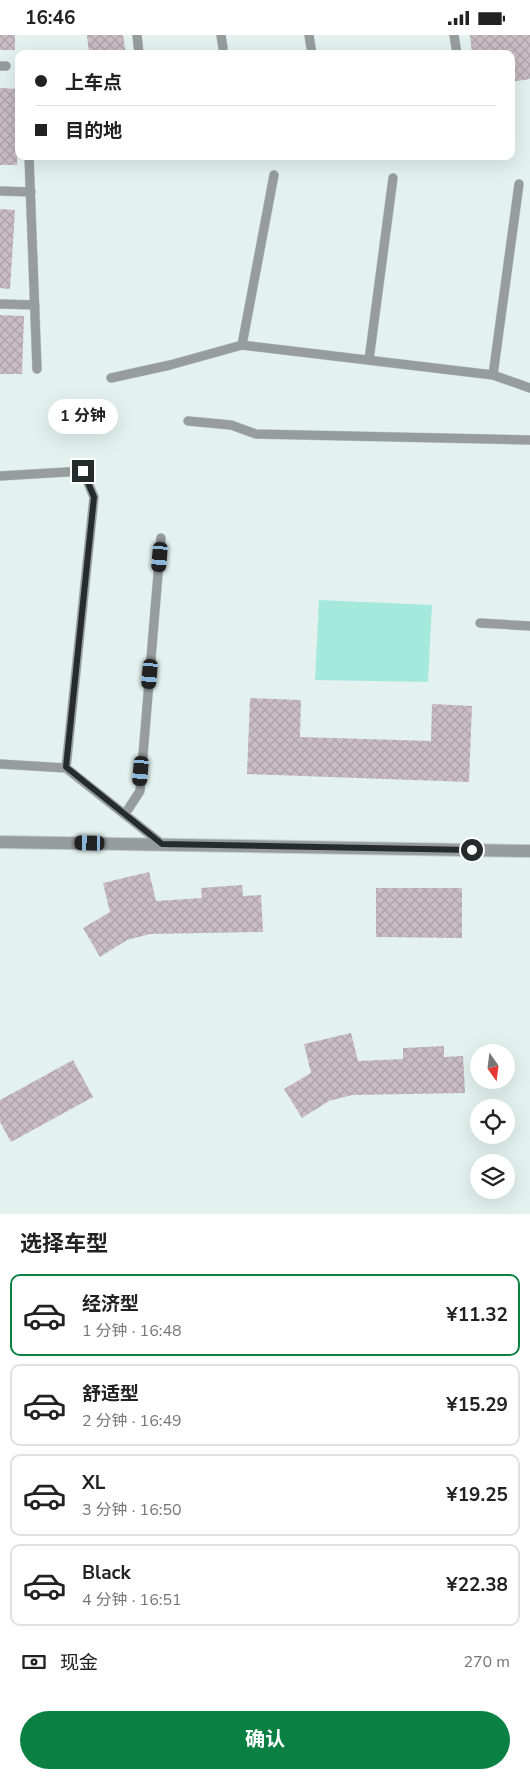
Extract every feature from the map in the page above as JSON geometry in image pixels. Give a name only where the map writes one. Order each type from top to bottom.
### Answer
[{"type":"street","points":[[0,841],[530,851]]},
{"type":"lane","points":[[137,35],[139,50]]},
{"type":"lane","points":[[221,35],[223,48]]},
{"type":"lane","points":[[309,35],[311,50]]},
{"type":"lane","points":[[454,35],[456,50]]},
{"type":"lane","points":[[30,160],[37,369]]},
{"type":"lane","points":[[242,345],[274,175]]},
{"type":"lane","points":[[369,360],[393,178]]},
{"type":"lane","points":[[493,375],[519,184]]},
{"type":"lane","points":[[0,191],[31,192]]},
{"type":"lane","points":[[0,304],[34,305]]},
{"type":"lane","points":[[111,378],[170,365],[242,345],[493,375],[530,388]]},
{"type":"lane","points":[[188,421],[231,425],[256,433],[530,441]]},
{"type":"lane","points":[[0,476],[83,471],[94,497],[66,767]]},
{"type":"lane","points":[[125,814],[140,791],[162,537]]},
{"type":"lane","points":[[480,623],[530,626]]},
{"type":"lane","points":[[0,764],[66,767],[162,844]]},
{"type":"green space","points":[[319,600],[432,605],[428,682],[315,680]]},
{"type":"building","points":[[0,35],[15,35],[15,50],[0,50]]},
{"type":"building","points":[[87,35],[123,35],[125,50],[89,50]]},
{"type":"building","points":[[470,35],[530,35],[530,79],[515,81],[515,50],[472,50]]},
{"type":"building","points":[[0,88],[15,89],[15,160],[17,160],[17,165],[0,165]]},
{"type":"building","points":[[0,209],[15,210],[10,289],[0,288]]},
{"type":"building","points":[[0,315],[24,316],[22,374],[0,374]]},
{"type":"building","points":[[250,698],[301,700],[300,737],[431,741],[432,704],[472,706],[469,782],[247,774]]},
{"type":"building","points":[[149,872],[156,901],[202,898],[201,888],[242,885],[243,896],[261,895],[263,932],[150,934],[127,940],[100,957],[83,928],[110,912],[103,883]]},
{"type":"building","points":[[376,888],[462,888],[462,938],[376,937]]},
{"type":"building","points":[[351,1033],[358,1061],[403,1059],[403,1048],[444,1046],[444,1057],[463,1056],[465,1093],[352,1095],[329,1101],[302,1118],[284,1089],[311,1073],[304,1044]]},
{"type":"building","points":[[73,1060],[93,1097],[11,1142],[0,1122],[0,1100]]},
{"type":"route","points":[[83,471],[94,497],[66,767],[162,844],[472,850]]}]
